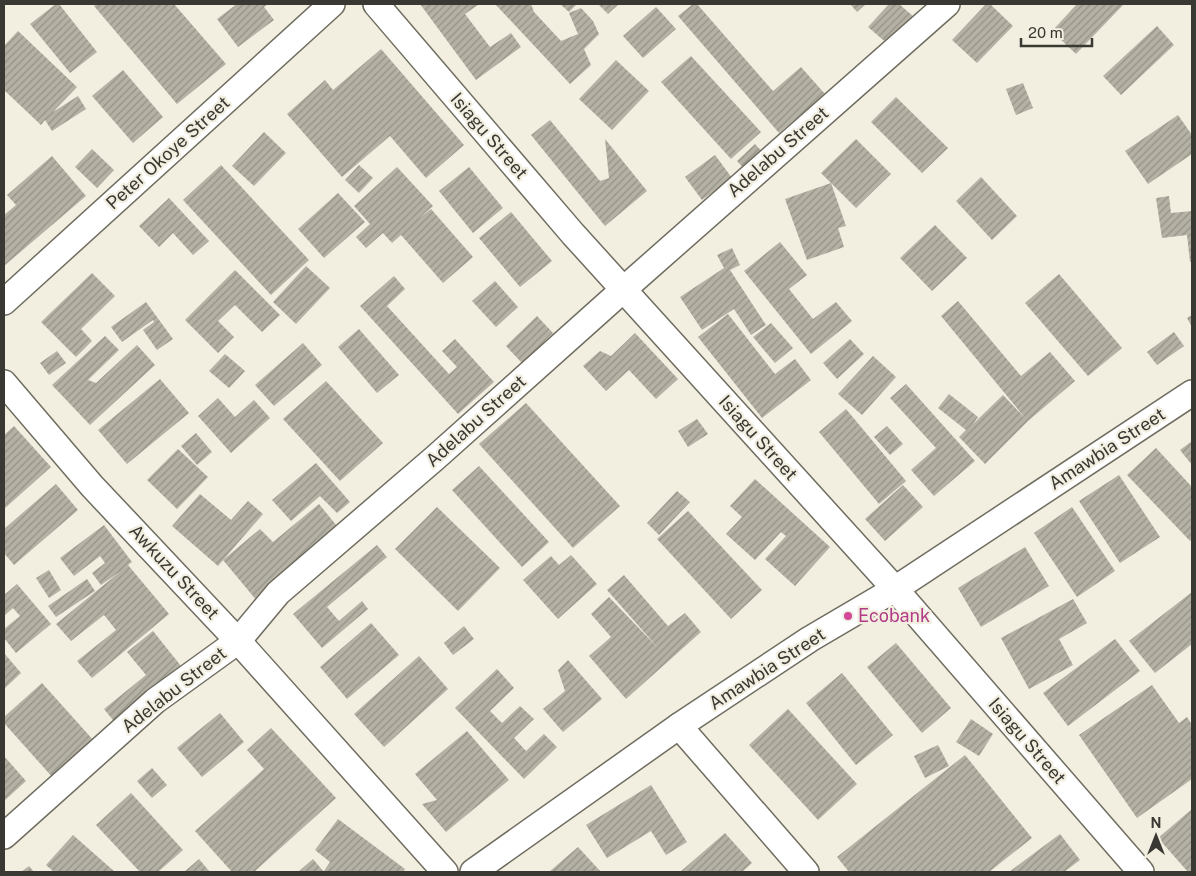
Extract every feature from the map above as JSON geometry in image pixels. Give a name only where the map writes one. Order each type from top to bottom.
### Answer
[{"type":"street","name":"Peter Okoye Street","points":[[4,302],[332,4]]},
{"type":"street","name":"Isiagu Street","points":[[376,4],[573,234],[895,589],[1130,869]]},
{"type":"street","name":"Adelabu Street","points":[[4,836],[155,701],[238,640],[278,593],[435,458],[947,4]]},
{"type":"street","name":"Awkuzu Street","points":[[4,383],[92,486],[238,640],[445,872]]},
{"type":"street","name":"Amawbia Street","points":[[473,872],[680,726],[810,639],[895,589],[1192,393]]},
{"type":"street","points":[[680,726],[806,872]]},
{"type":"building","points":[[56,4],[59,4],[97,52],[70,73],[30,24]]},
{"type":"building","points":[[97,4],[174,4],[226,64],[177,104],[94,6]]},
{"type":"building","points":[[237,4],[268,4],[264,7],[274,20],[238,47],[217,19]]},
{"type":"building","points":[[420,4],[477,4],[465,14],[490,47],[511,33],[521,47],[476,80]]},
{"type":"building","points":[[495,4],[531,4],[534,12],[561,41],[578,34],[569,13],[581,8],[593,21],[599,34],[584,49],[591,65],[570,84]]},
{"type":"building","points":[[560,4],[577,4],[569,12]]},
{"type":"building","points":[[598,4],[619,4],[608,14]]},
{"type":"building","points":[[693,4],[697,4],[773,91],[801,67],[825,94],[779,133],[678,16]]},
{"type":"building","points":[[850,4],[866,4],[857,12]]},
{"type":"building","points":[[889,4],[899,4],[914,17],[889,45],[868,27]]},
{"type":"building","points":[[986,4],[990,4],[1013,26],[977,63],[952,40]]},
{"type":"building","points":[[1077,4],[1124,4],[1076,54],[1052,31]]},
{"type":"building","points":[[656,7],[676,29],[643,58],[623,36]]},
{"type":"building","points":[[1157,26],[1174,45],[1121,95],[1103,76]]},
{"type":"building","points":[[18,31],[77,87],[53,112],[78,96],[86,109],[52,131],[45,120],[41,125],[4,90],[4,46]]},
{"type":"building","points":[[381,49],[464,145],[426,178],[390,136],[342,177],[287,114],[325,80],[333,90]]},
{"type":"building","points":[[691,56],[761,132],[731,159],[661,82]]},
{"type":"building","points":[[616,60],[649,91],[612,130],[579,99]]},
{"type":"building","points":[[123,70],[163,117],[133,143],[92,96]]},
{"type":"building","points":[[1023,83],[1033,108],[1016,115],[1006,89]]},
{"type":"building","points":[[896,97],[948,148],[922,173],[871,122]]},
{"type":"building","points":[[1178,115],[1192,135],[1192,154],[1148,184],[1125,151]]},
{"type":"building","points":[[550,120],[600,181],[609,178],[605,139],[647,191],[605,226],[531,135]]},
{"type":"building","points":[[264,132],[286,153],[254,186],[232,166]]},
{"type":"building","points":[[856,139],[891,174],[856,208],[821,173]]},
{"type":"building","points":[[755,144],[766,156],[748,173],[737,161]]},
{"type":"building","points":[[92,149],[114,170],[97,188],[75,167]]},
{"type":"building","points":[[715,155],[732,178],[702,200],[685,177]]},
{"type":"building","points":[[52,156],[86,196],[4,266],[4,215],[16,205],[7,195]]},
{"type":"building","points":[[221,165],[309,260],[271,295],[183,200]]},
{"type":"building","points":[[359,165],[373,178],[359,193],[345,180]]},
{"type":"building","points":[[397,167],[433,206],[418,219],[431,209],[473,257],[443,283],[401,235],[392,243],[383,233],[366,248],[356,237],[370,224],[354,206]]},
{"type":"building","points":[[469,167],[503,208],[473,233],[439,191]]},
{"type":"building","points":[[981,177],[1017,216],[992,240],[956,201]]},
{"type":"building","points":[[831,183],[846,226],[838,228],[844,247],[807,260],[785,199]]},
{"type":"building","points":[[338,193],[365,222],[324,258],[298,229]]},
{"type":"building","points":[[1169,196],[1171,213],[1192,211],[1192,262],[1190,262],[1187,235],[1162,238],[1156,198]]},
{"type":"building","points":[[169,198],[209,241],[193,255],[173,233],[159,247],[139,226]]},
{"type":"building","points":[[511,212],[552,261],[520,287],[479,238]]},
{"type":"building","points":[[935,225],[967,258],[932,291],[900,258]]},
{"type":"building","points":[[780,242],[807,275],[789,289],[813,319],[836,302],[852,321],[811,354],[744,271]]},
{"type":"building","points":[[732,248],[740,265],[730,270],[766,325],[751,335],[734,309],[702,330],[680,297],[724,268],[717,255]]},
{"type":"building","points":[[306,266],[330,288],[296,324],[273,302]]},
{"type":"building","points":[[235,270],[280,315],[262,332],[235,305],[218,321],[234,337],[218,353],[185,320]]},
{"type":"building","points":[[92,273],[115,296],[81,329],[92,341],[76,357],[41,322]]},
{"type":"building","points":[[1059,274],[1122,348],[1088,376],[1025,303]]},
{"type":"building","points":[[394,276],[405,289],[387,306],[449,374],[457,367],[442,351],[455,339],[494,382],[458,414],[360,306]]},
{"type":"building","points":[[495,281],[518,307],[496,327],[472,301]]},
{"type":"building","points":[[958,301],[1021,376],[1050,352],[1075,381],[1028,421],[985,464],[959,437],[966,430],[938,408],[949,394],[978,417],[973,424],[1003,395],[1026,419],[941,316]]},
{"type":"building","points":[[146,302],[173,339],[157,350],[143,330],[154,322],[153,320],[122,342],[111,327]]},
{"type":"building","points":[[728,314],[775,374],[795,359],[811,380],[762,418],[698,337]]},
{"type":"building","points":[[1192,315],[1192,327],[1187,318]]},
{"type":"building","points":[[537,316],[553,333],[522,363],[506,346]]},
{"type":"building","points":[[771,323],[793,348],[775,363],[753,337]]},
{"type":"building","points":[[359,329],[399,375],[377,393],[338,347]]},
{"type":"building","points":[[1174,332],[1184,346],[1157,365],[1147,352]]},
{"type":"building","points":[[635,333],[678,379],[656,399],[629,370],[606,391],[583,366],[600,351],[611,356]]},
{"type":"building","points":[[105,336],[119,350],[88,380],[96,383],[137,345],[155,365],[90,425],[52,385]]},
{"type":"building","points":[[850,339],[864,354],[837,379],[823,363]]},
{"type":"building","points":[[303,343],[322,365],[274,406],[255,385]]},
{"type":"building","points":[[57,351],[66,363],[49,375],[40,363]]},
{"type":"building","points":[[225,354],[245,371],[229,388],[209,371]]},
{"type":"building","points":[[873,356],[896,377],[862,415],[838,394]]},
{"type":"building","points":[[160,379],[189,413],[127,464],[98,430]]},
{"type":"building","points":[[326,381],[383,443],[340,481],[283,419]]},
{"type":"building","points":[[906,384],[975,461],[934,496],[911,470],[936,448],[890,398]]},
{"type":"building","points":[[218,398],[235,417],[254,400],[270,418],[231,453],[198,416]]},
{"type":"building","points":[[526,403],[620,506],[573,548],[479,444]]},
{"type":"building","points":[[846,409],[906,481],[879,504],[819,432]]},
{"type":"building","points":[[697,419],[708,434],[688,447],[678,431]]},
{"type":"building","points":[[14,426],[51,467],[4,509],[4,435]]},
{"type":"building","points":[[887,426],[903,444],[890,455],[874,437]]},
{"type":"building","points":[[196,433],[212,452],[197,465],[181,446]]},
{"type":"building","points":[[1192,441],[1192,465],[1180,450]]},
{"type":"building","points":[[1156,448],[1192,487],[1192,539],[1190,541],[1127,475]]},
{"type":"building","points":[[178,449],[208,477],[177,509],[147,480]]},
{"type":"building","points":[[316,463],[350,502],[337,513],[320,496],[291,521],[272,500]]},
{"type":"building","points":[[479,466],[549,542],[522,567],[452,490]]},
{"type":"building","points":[[1119,475],[1160,537],[1120,563],[1079,501]]},
{"type":"building","points":[[755,479],[830,547],[795,586],[765,559],[786,536],[781,532],[755,560],[726,534],[742,517],[730,506]]},
{"type":"building","points":[[56,484],[78,510],[14,565],[4,553],[4,529]]},
{"type":"building","points":[[903,485],[923,507],[885,541],[865,519]]},
{"type":"building","points":[[677,491],[690,502],[659,535],[647,523]]},
{"type":"building","points":[[200,494],[231,520],[248,501],[263,514],[218,566],[172,526]]},
{"type":"building","points":[[319,504],[341,531],[257,601],[223,560],[260,529],[273,542]]},
{"type":"building","points":[[437,507],[500,568],[458,611],[395,549]]},
{"type":"building","points":[[1072,507],[1115,571],[1077,597],[1034,533]]},
{"type":"building","points":[[688,511],[762,590],[731,619],[657,539]]},
{"type":"building","points":[[104,525],[132,562],[128,565],[169,614],[92,678],[77,661],[116,630],[104,615],[71,641],[56,624],[121,571],[101,585],[92,573],[105,563],[100,556],[74,576],[60,558]]},
{"type":"building","points":[[377,545],[387,557],[327,607],[339,621],[362,601],[368,609],[322,648],[293,614]]},
{"type":"building","points":[[1025,547],[1049,586],[981,627],[958,588]]},
{"type":"building","points":[[571,555],[597,584],[558,619],[523,580],[551,556],[559,565]]},
{"type":"building","points":[[49,570],[61,590],[49,598],[36,578]]},
{"type":"building","points":[[624,575],[668,626],[685,613],[701,632],[626,699],[589,656],[611,637],[591,614],[609,597],[658,648],[607,590]]},
{"type":"building","points":[[87,579],[95,591],[56,617],[48,606]]},
{"type":"building","points":[[17,584],[51,624],[16,653],[4,638],[4,629],[20,616],[13,608],[4,616],[4,595]]},
{"type":"building","points":[[1192,592],[1192,644],[1155,673],[1129,641]]},
{"type":"building","points":[[1073,599],[1087,623],[1059,639],[1073,665],[1029,689],[1001,638]]},
{"type":"building","points":[[371,623],[399,655],[347,699],[320,667]]},
{"type":"building","points":[[464,626],[474,639],[453,655],[444,643]]},
{"type":"building","points":[[153,631],[185,671],[117,725],[104,709],[146,675],[127,652]]},
{"type":"building","points":[[1115,639],[1140,671],[1068,726],[1043,693]]},
{"type":"building","points":[[896,643],[951,708],[922,733],[867,667]]},
{"type":"building","points":[[4,653],[21,673],[4,689]]},
{"type":"building","points":[[419,656],[448,689],[384,747],[354,714]]},
{"type":"building","points":[[568,660],[602,699],[563,732],[543,709],[565,691],[558,670]]},
{"type":"building","points":[[497,669],[514,688],[490,711],[502,723],[520,706],[534,719],[514,738],[526,751],[544,734],[557,747],[524,779],[455,708]]},
{"type":"building","points":[[842,673],[893,735],[856,765],[806,703]]},
{"type":"building","points":[[42,683],[95,742],[54,779],[4,723],[4,717]]},
{"type":"building","points":[[1152,685],[1179,723],[1187,717],[1192,725],[1192,779],[1137,818],[1079,735]]},
{"type":"building","points":[[788,709],[857,784],[818,820],[749,745]]},
{"type":"building","points":[[220,713],[244,742],[202,777],[177,748]]},
{"type":"building","points":[[971,719],[993,734],[979,756],[956,742]]},
{"type":"building","points":[[271,728],[336,798],[254,872],[232,872],[195,831],[264,769],[247,750]]},
{"type":"building","points":[[467,731],[509,780],[446,832],[422,804],[437,800],[415,774]]},
{"type":"building","points":[[938,745],[949,766],[925,778],[914,756]]},
{"type":"building","points":[[965,755],[1032,838],[989,872],[849,872],[837,857]]},
{"type":"building","points":[[4,756],[26,781],[4,801]]},
{"type":"building","points":[[152,768],[167,785],[152,798],[137,781]]},
{"type":"building","points":[[651,785],[687,842],[666,855],[651,831],[607,858],[586,825]]},
{"type":"building","points":[[131,793],[183,850],[158,872],[140,872],[96,825]]},
{"type":"building","points":[[1192,809],[1192,872],[1188,872],[1158,838]]},
{"type":"building","points":[[338,819],[405,869],[403,872],[324,871],[330,862],[315,850]]},
{"type":"building","points":[[725,833],[752,863],[742,872],[680,872]]},
{"type":"building","points":[[1060,834],[1080,860],[1064,872],[1009,872]]},
{"type":"building","points":[[73,835],[115,872],[54,872],[46,865]]},
{"type":"building","points":[[578,847],[601,872],[549,872]]},
{"type":"building","points":[[199,859],[210,872],[184,872]]},
{"type":"building","points":[[313,859],[324,872],[298,872]]},
{"type":"building","points":[[29,866],[34,872],[21,872]]},
{"type":"place","name":"Ecobank","points":[[848,616]]}]
